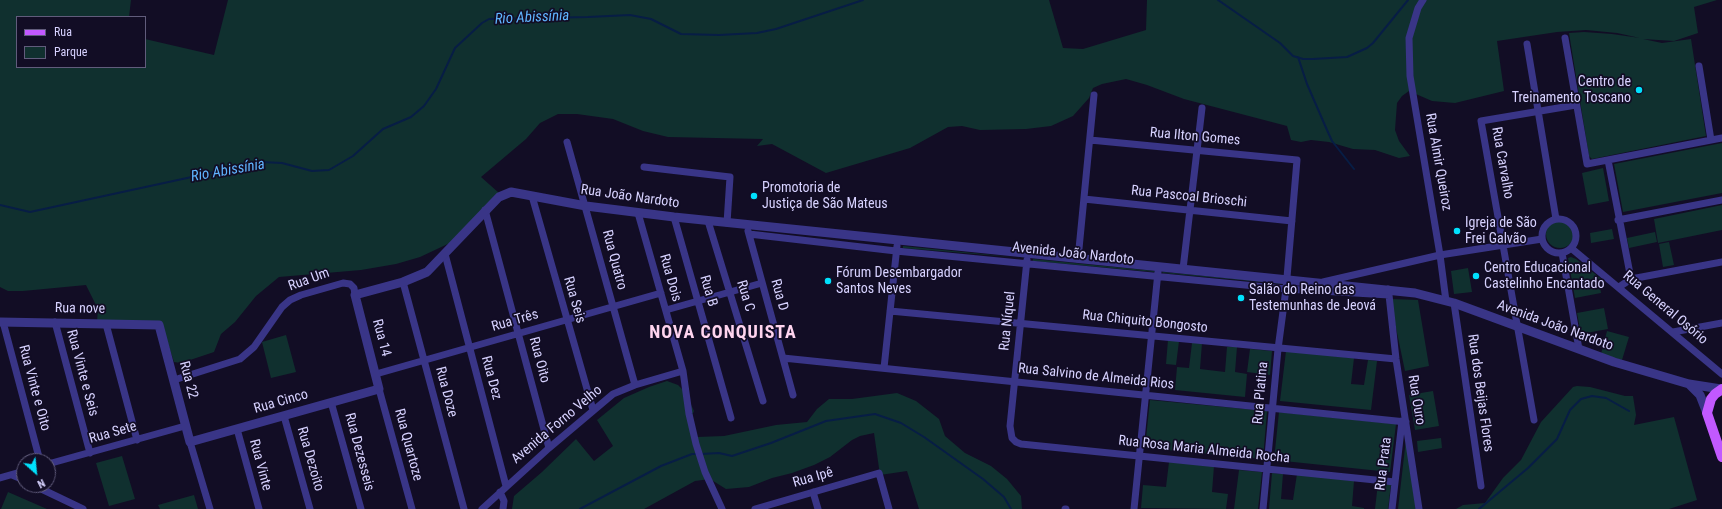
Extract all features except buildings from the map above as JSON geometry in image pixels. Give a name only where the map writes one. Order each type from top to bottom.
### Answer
[{"type":"main road","points":[[1721,389],[1711,399],[1706,413],[1719,440],[1722,457]]},
{"type":"street","name":"Rua Almir Queiroz","points":[[1423,0],[1412,23],[1409,38],[1410,76],[1440,255],[1450,302]]},
{"type":"street","points":[[1565,38],[1587,164],[1722,138]]},
{"type":"street","points":[[1527,44],[1556,219]]},
{"type":"street","points":[[1699,66],[1711,140]]},
{"type":"street","points":[[1078,259],[1094,95]]},
{"type":"street","points":[[1539,111],[1576,105]]},
{"type":"street","points":[[1183,269],[1202,108]]},
{"type":"street","name":"Rua Carvalho","points":[[1534,420],[1481,121],[1539,111]]},
{"type":"street","name":"Rua Ilton Gomes","points":[[1090,140],[1297,160]]},
{"type":"street","name":"Rua Quatro","points":[[567,142],[635,385]]},
{"type":"street","name":"Rua Platina","points":[[1263,509],[1278,349],[1287,279],[1297,160]]},
{"type":"street","points":[[1608,160],[1630,279]]},
{"type":"street","points":[[644,167],[730,177],[727,223]]},
{"type":"street","name":"Rua João Nardoto","points":[[485,210],[499,196],[511,192],[586,206],[708,221],[746,224]]},
{"type":"street","name":"Rua Seis","points":[[532,196],[566,320],[593,410]]},
{"type":"street","name":"Rua Pascoal Brioschi","points":[[1084,199],[1292,221]]},
{"type":"street","points":[[1618,220],[1722,200]]},
{"type":"street","points":[[355,295],[403,282],[427,272],[485,210]]},
{"type":"street","name":"Rua Oito","points":[[485,210],[549,448]]},
{"type":"street","name":"Rua Dois","points":[[638,213],[682,371],[689,414],[696,444],[705,472],[722,509]]},
{"type":"street","name":"Rua B","points":[[674,217],[731,418]]},
{"type":"street","points":[[1556,219],[1568,221],[1575,229],[1576,241],[1571,248],[1562,253],[1549,250],[1542,239],[1544,228],[1549,222],[1556,219]]},
{"type":"street","name":"Rua C","points":[[708,221],[763,401]]},
{"type":"street","name":"Avenida João Nardoto","points":[[746,224],[1078,259],[1286,289],[1415,293],[1450,302],[1614,362],[1689,384],[1721,389]]},
{"type":"street","name":"Rua D","points":[[746,224],[793,395]]},
{"type":"street","name":"Avenida João Nardoto","points":[[748,234],[1027,263],[1158,271],[1183,269],[1323,282],[1389,292]]},
{"type":"street","points":[[1323,282],[1440,255],[1542,239]]},
{"type":"street","points":[[884,368],[897,241]]},
{"type":"street","name":"Rua General Osório","points":[[1571,248],[1674,332],[1722,374]]},
{"type":"street","points":[[1562,253],[1579,349]]},
{"type":"street","name":"Rua Dez","points":[[445,254],[506,486]]},
{"type":"street","name":"Rua Níquel","points":[[1012,438],[1010,426],[1028,254]]},
{"type":"street","points":[[1619,287],[1630,279],[1722,262]]},
{"type":"street","points":[[1134,509],[1158,271]]},
{"type":"street","name":"Rua Doze","points":[[403,282],[464,509]]},
{"type":"street","name":"Rua Um","points":[[174,380],[240,359],[254,347],[282,307],[290,300],[301,295],[343,283],[350,284],[354,288],[355,295]]},
{"type":"street","points":[[666,310],[762,283]]},
{"type":"street","name":"Rua Ouro","points":[[1389,292],[1404,421],[1419,509]]},
{"type":"street","name":"Rua Três","points":[[376,374],[661,293]]},
{"type":"street","name":"Rua 14","points":[[355,295],[380,389]]},
{"type":"street","name":"Rua dos Beijas Flores","points":[[1450,302],[1481,486]]},
{"type":"street","name":"Rua Chiquito Bongosto","points":[[890,311],[1020,322],[1278,349],[1396,359]]},
{"type":"street","name":"Rua nove","points":[[2,322],[159,325]]},
{"type":"street","name":"Rua Vinte e Oito","points":[[2,322],[38,453]]},
{"type":"street","name":"Rua Vinte e Seis","points":[[55,322],[90,453]]},
{"type":"street","points":[[1674,332],[1722,323]]},
{"type":"street","points":[[106,324],[137,440]]},
{"type":"street","name":"Rua 22","points":[[159,325],[190,442]]},
{"type":"street","name":"Rua Salvino de Almeida Rios","points":[[783,358],[1404,421]]},
{"type":"street","name":"Avenida Forno Velho","points":[[482,509],[549,448],[613,394],[635,385],[682,371]]},
{"type":"street","points":[[1689,384],[1700,395],[1706,413]]},
{"type":"street","name":"Rua Cinco","points":[[190,442],[380,389]]},
{"type":"street","name":"Rua Quartoze","points":[[380,389],[412,509]]},
{"type":"street","name":"Rua Dezesseis","points":[[331,402],[361,509]]},
{"type":"street","name":"Rua Dezoito","points":[[284,416],[310,509]]},
{"type":"street","name":"Rua Prata","points":[[1392,509],[1404,421]]},
{"type":"street","name":"Rua Sete","points":[[56,462],[185,426]]},
{"type":"street","name":"Rua Vinte","points":[[237,429],[259,509]]},
{"type":"street","name":"Rua Rosa Maria Almeida Rocha","points":[[1012,438],[1021,444],[1395,482]]},
{"type":"street","points":[[190,442],[210,509]]},
{"type":"street","name":"Rua Ipê","points":[[755,509],[879,472],[889,509]]},
{"type":"street","points":[[0,478],[16,474]]},
{"type":"street","points":[[12,475],[16,477]]},
{"type":"street","points":[[500,492],[504,502],[503,509]]},
{"type":"street","points":[[813,492],[818,509]]},
{"type":"street","points":[[50,493],[83,509]]},
{"type":"green space","points":[[0,0],[131,0],[129,16],[16,16],[16,68],[146,68],[146,39],[214,55],[228,0],[1049,0],[1063,48],[1083,49],[1146,30],[1147,0],[1717,0],[1694,7],[1698,33],[1674,41],[1643,39],[1662,43],[1691,39],[1706,136],[1592,159],[1589,156],[1569,33],[1584,32],[1640,38],[1617,33],[1586,30],[1557,32],[1497,41],[1504,91],[1455,103],[1432,101],[1409,91],[1402,96],[1397,103],[1395,130],[1399,141],[1410,156],[1399,158],[1375,150],[1353,149],[1329,142],[1311,140],[1301,142],[1291,140],[1287,126],[1184,99],[1126,79],[1102,84],[1093,88],[1089,98],[1073,116],[1051,126],[1026,129],[980,130],[962,126],[948,127],[910,148],[826,173],[772,144],[757,146],[763,139],[668,137],[643,131],[613,119],[577,114],[558,114],[540,123],[526,139],[481,177],[499,193],[452,242],[420,257],[396,264],[361,270],[279,277],[256,296],[235,322],[221,334],[214,352],[181,363],[174,362],[161,322],[97,321],[98,309],[86,285],[23,291],[8,291],[0,287]]},
{"type":"green space","points":[[1722,143],[1722,193],[1623,212],[1614,164]]},
{"type":"green space","points":[[1603,168],[1609,201],[1588,205],[1582,173]]},
{"type":"green space","points":[[1722,205],[1722,230],[1658,243],[1654,219]]},
{"type":"green space","points":[[1560,220],[1566,221],[1570,224],[1573,228],[1573,240],[1570,244],[1566,247],[1560,248],[1554,247],[1550,244],[1547,240],[1546,234],[1547,228],[1550,224],[1554,221]]},
{"type":"green space","points":[[1612,229],[1614,239],[1591,243],[1590,233]]},
{"type":"green space","points":[[1655,232],[1657,242],[1629,248],[1627,238]]},
{"type":"green space","points":[[1669,242],[1674,265],[1663,267],[1659,244]]},
{"type":"green space","points":[[903,246],[1018,258],[903,248]]},
{"type":"green space","points":[[1571,257],[1576,259],[1604,281],[1600,287],[1601,293],[1575,298],[1568,258]]},
{"type":"green space","points":[[1033,259],[1154,271],[1155,272],[1033,261]]},
{"type":"green space","points":[[1468,268],[1472,292],[1454,294],[1451,271]]},
{"type":"green space","points":[[1162,272],[1283,283],[1283,284],[1163,273]]},
{"type":"green space","points":[[1390,299],[1418,300],[1429,366],[1405,371]]},
{"type":"green space","points":[[1604,308],[1608,329],[1581,334],[1577,313]]},
{"type":"green space","points":[[1607,331],[1629,337],[1622,360],[1601,354]]},
{"type":"green space","points":[[286,335],[296,372],[271,378],[262,342]]},
{"type":"green space","points":[[1168,340],[1179,341],[1176,365],[1166,364]]},
{"type":"green space","points":[[1192,343],[1202,343],[1200,369],[1225,372],[1227,347],[1237,347],[1235,372],[1247,374],[1245,397],[1175,390],[1177,367],[1189,368]]},
{"type":"green space","points":[[1250,349],[1272,351],[1270,375],[1247,372]]},
{"type":"green space","points":[[1286,351],[1354,358],[1351,384],[1364,385],[1368,360],[1377,361],[1371,410],[1280,401]]},
{"type":"green space","points":[[667,381],[678,385],[685,392],[694,411],[691,418],[697,437],[724,436],[776,425],[807,422],[817,409],[829,399],[852,399],[897,393],[916,401],[939,419],[945,436],[965,453],[991,466],[1007,479],[1021,496],[1022,509],[919,509],[907,471],[880,475],[874,433],[860,436],[852,440],[830,457],[814,465],[749,487],[726,489],[710,479],[695,481],[644,509],[512,509],[514,496],[542,472],[576,439],[594,461],[613,446],[597,420],[624,398]]},
{"type":"green space","points":[[1573,387],[1590,387],[1625,396],[1633,396],[1636,415],[1634,425],[1674,417],[1697,500],[1669,509],[1456,509],[1463,505],[1485,503],[1503,478],[1521,460],[1541,422]]},
{"type":"green space","points":[[1433,391],[1439,426],[1415,430],[1409,395]]},
{"type":"green space","points":[[1150,400],[1267,411],[1263,459],[1145,448]]},
{"type":"green space","points":[[1279,412],[1396,424],[1390,472],[1274,460]]},
{"type":"green space","points":[[1441,438],[1442,448],[1418,452],[1417,441]]},
{"type":"green space","points":[[1406,439],[1416,509],[1398,509]]},
{"type":"green space","points":[[122,456],[135,499],[109,506],[96,463]]},
{"type":"green space","points":[[1169,462],[1214,466],[1212,492],[1228,494],[1226,509],[1141,508],[1143,485],[1166,487]]},
{"type":"green space","points":[[1239,470],[1262,472],[1258,509],[1234,509]]},
{"type":"green space","points":[[1272,473],[1283,474],[1281,499],[1293,500],[1297,474],[1354,481],[1352,506],[1364,509],[1269,509]]},
{"type":"green space","points":[[1378,483],[1391,484],[1388,509],[1375,509]]},
{"type":"green space","points":[[8,492],[47,509],[1,509]]},
{"type":"green space","points":[[194,495],[198,509],[160,509],[158,505]]},
{"type":"waterway","name":"Rio Abissínia","points":[[0,205],[30,212],[261,162],[282,163],[312,171],[329,170],[353,156],[383,129],[411,117],[424,106],[436,89],[455,48],[482,23],[489,19],[630,15],[651,19],[681,34],[719,35],[757,33],[776,29],[863,0]]},
{"type":"waterway","name":"Rio Abissínia","points":[[1218,0],[1280,43],[1293,56],[1303,59],[1347,57],[1367,48],[1373,43],[1408,0]]},
{"type":"waterway","points":[[1298,57],[1307,84],[1332,141],[1354,169]]},
{"type":"waterway","points":[[1479,509],[1528,468],[1557,439],[1570,410],[1581,399],[1592,396],[1606,398],[1629,411]]},
{"type":"waterway","points":[[701,454],[719,453],[732,456],[771,443],[826,421],[875,414],[901,423],[924,437],[983,479],[1004,497],[1011,509]]},
{"type":"waterway","points":[[580,509],[661,466],[692,454],[697,454]]},
{"type":"place","name":"Centro de Treinamento Toscano","points":[[1639,90]]},
{"type":"place","name":"Promotoria de Justiça de São Mateus","points":[[754,196]]},
{"type":"place","name":"Igreja de São Frei Galvão","points":[[1457,231]]},
{"type":"place","name":"Centro Educacional Castelinho Encantado","points":[[1476,276]]},
{"type":"place","name":"Fórum Desembargador Santos Neves","points":[[828,281]]},
{"type":"place","name":"Salão do Reino das Testemunhas de Jeová","points":[[1241,298]]},
{"type":"district","name":"NOVA CONQUISTA","points":[[723,333]]}]
